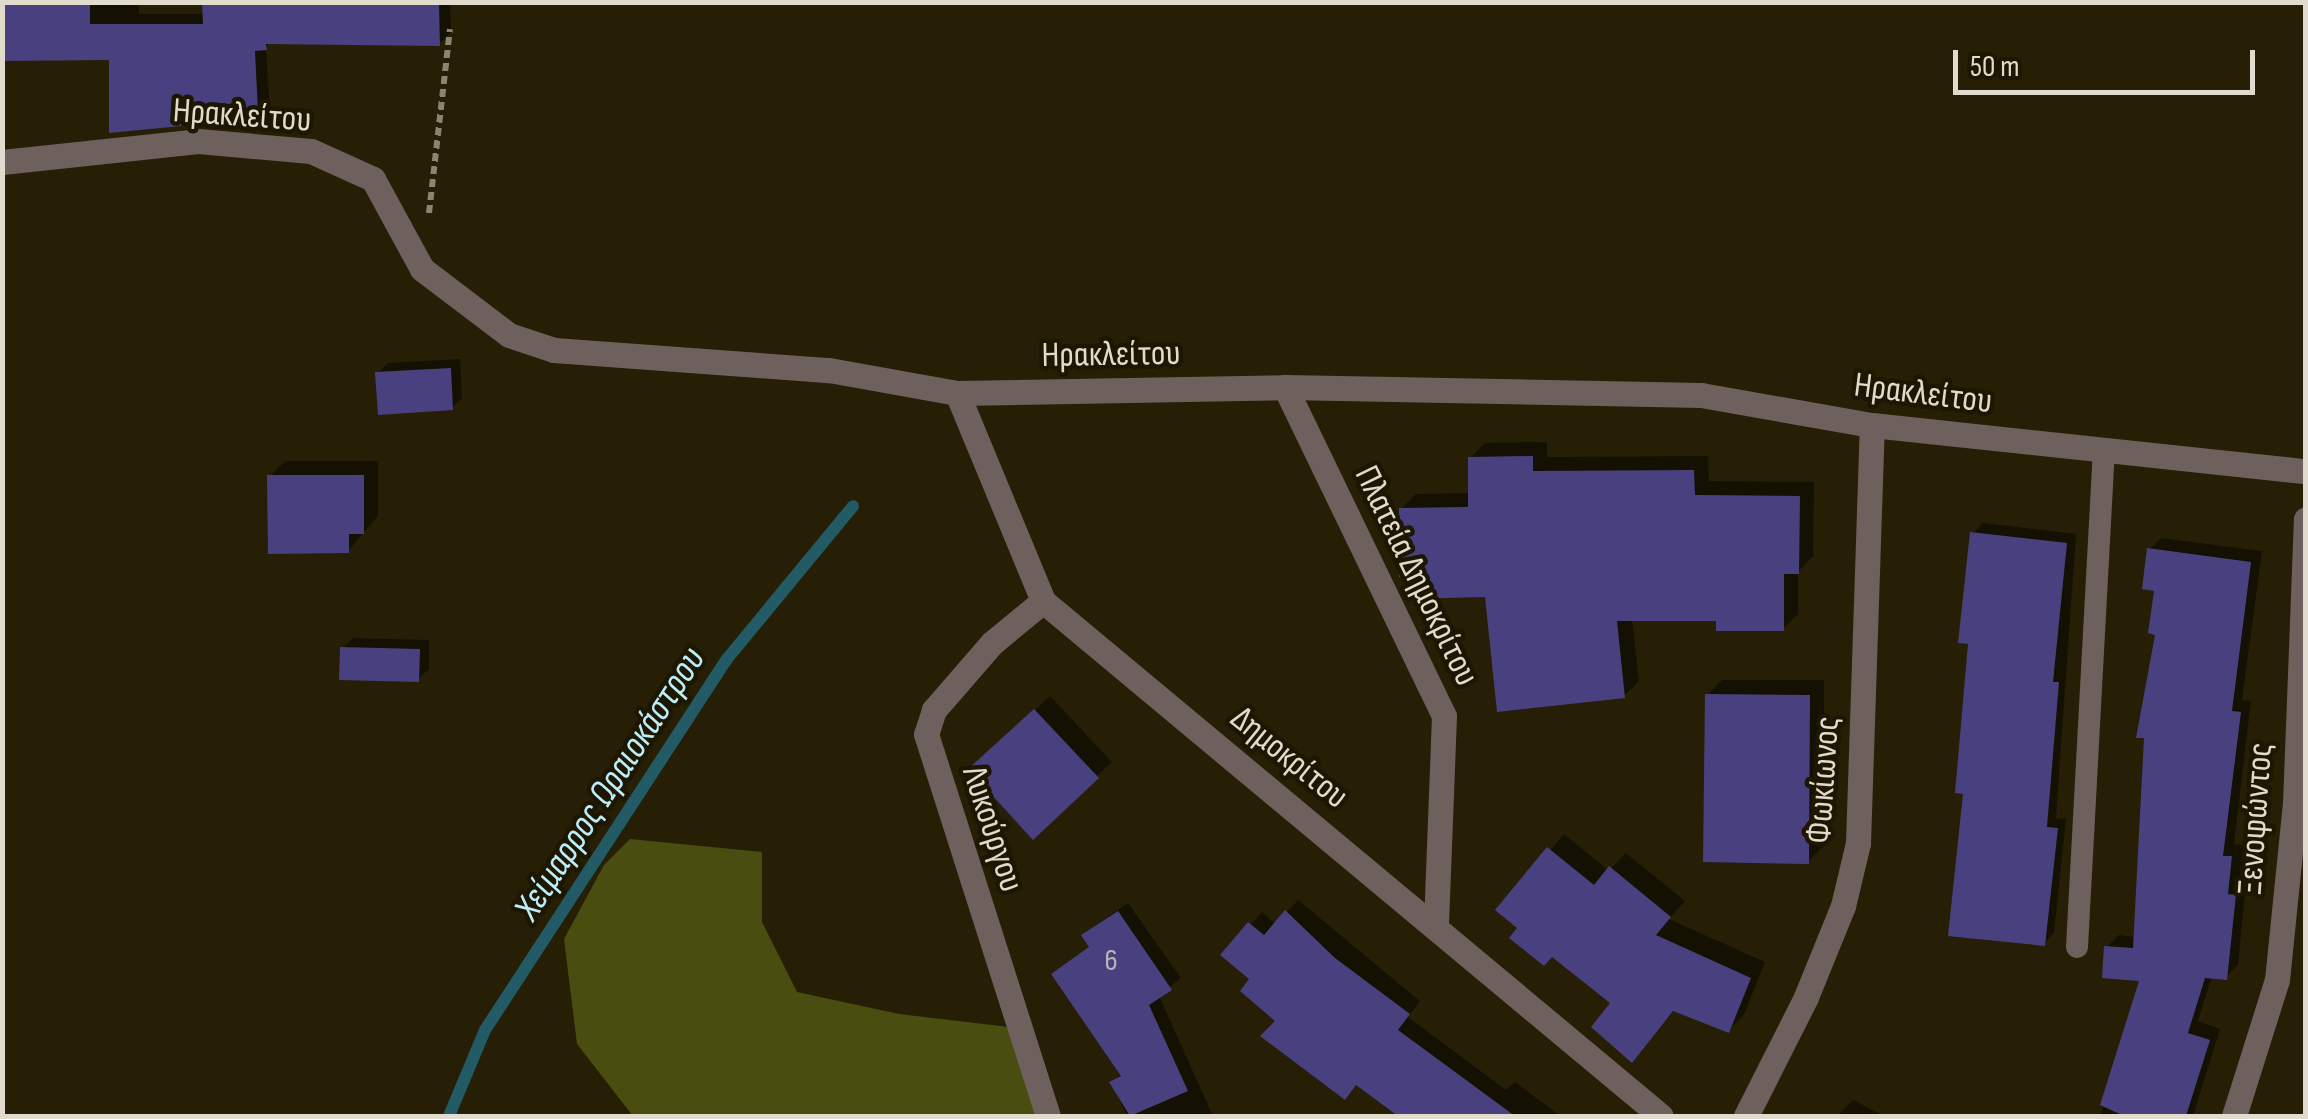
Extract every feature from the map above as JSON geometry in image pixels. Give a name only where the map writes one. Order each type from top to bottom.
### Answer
[{"type":"street","name":"Ηρακλείτου","points":[[2,162],[198,141],[311,151],[373,179],[422,269],[509,335],[554,350],[829,370],[958,393],[1285,387],[1701,395],[1872,425],[2306,471]]},
{"type":"street","name":"Πλατεία Δημοκρίτου","points":[[1285,387],[1444,716],[1436,924]]},
{"type":"street","name":"Δημοκρίτου","points":[[958,393],[1043,601],[1436,924],[1661,1116]]},
{"type":"street","name":"Φωκίωνος","points":[[1746,1116],[1806,997],[1843,906],[1858,843],[1872,425]]},
{"type":"street","name":"Ξενοφώντος","points":[[2234,1116],[2263,1040],[2277,980],[2294,804],[2306,519]]},
{"type":"street","name":"Λυκούργου","points":[[1043,601],[992,644],[934,710],[926,734],[1048,1116]]},
{"type":"lane","points":[[2077,948],[2104,450]]},
{"type":"path","points":[[422,269],[450,29]]},
{"type":"green space","points":[[630,839],[762,852],[762,922],[797,992],[899,1014],[1009,1027],[1046,1116],[633,1116],[577,1044],[564,939],[604,865]]},
{"type":"building","points":[[2,2],[90,2],[90,24],[203,24],[202,2],[439,2],[440,46],[266,44],[267,50],[255,51],[258,112],[181,115],[181,126],[109,133],[109,60],[2,61]]},
{"type":"building","points":[[451,368],[453,410],[378,415],[375,372]]},
{"type":"building","points":[[1533,456],[1533,471],[1694,470],[1695,495],[1800,496],[1799,574],[1784,574],[1784,631],[1716,631],[1716,621],[1617,621],[1625,698],[1497,712],[1485,597],[1407,599],[1407,577],[1399,577],[1399,508],[1468,507],[1468,457]]},
{"type":"building","points":[[267,475],[364,475],[364,534],[349,534],[349,553],[268,554]]},
{"type":"building","points":[[1970,532],[2067,543],[2053,682],[2059,682],[2047,827],[2058,828],[2045,946],[1948,936],[1963,794],[1955,793],[1968,644],[1958,643]]},
{"type":"building","points":[[2147,548],[2251,562],[2232,711],[2241,712],[2223,856],[2232,856],[2228,894],[2236,895],[2227,980],[2205,978],[2188,1033],[2210,1040],[2186,1116],[2124,1116],[2100,1105],[2139,981],[2102,978],[2104,946],[2133,948],[2144,738],[2136,738],[2155,635],[2148,633],[2154,591],[2142,589]]},
{"type":"building","points":[[340,647],[420,649],[419,682],[339,680]]},
{"type":"building","points":[[1705,694],[1810,695],[1809,864],[1703,862]]},
{"type":"building","points":[[1034,709],[1099,778],[1033,840],[968,769]]},
{"type":"building","points":[[1547,847],[1594,885],[1609,866],[1671,917],[1656,935],[1751,978],[1729,1033],[1673,1011],[1632,1063],[1591,1027],[1610,1003],[1552,957],[1544,966],[1509,938],[1517,928],[1495,910]]},
{"type":"building","points":[[1285,910],[1335,958],[1410,1014],[1398,1030],[1515,1116],[1398,1116],[1356,1085],[1345,1100],[1260,1036],[1275,1021],[1240,991],[1249,979],[1220,955],[1248,922],[1264,935]]},
{"type":"building","points":[[1118,911],[1172,990],[1149,1005],[1188,1091],[1130,1116],[1109,1082],[1121,1076],[1051,974],[1089,947],[1081,935]]},
{"type":"waterway","name":"Χείμαρρος Ωραιοκάστρου","points":[[449,1116],[485,1030],[727,659],[853,506]]}]
